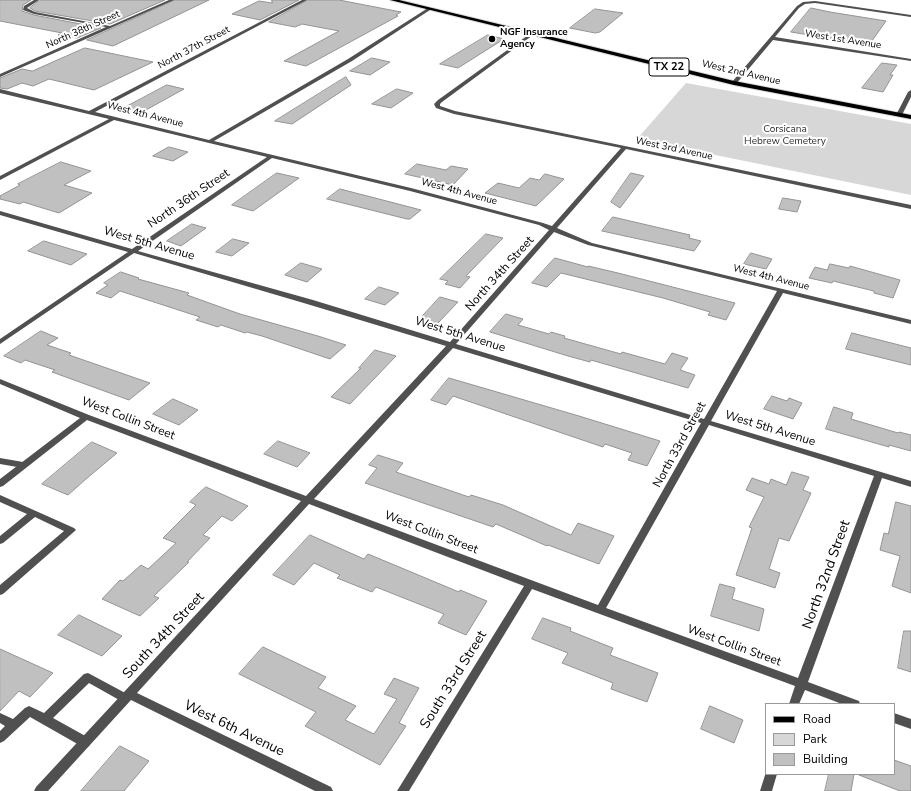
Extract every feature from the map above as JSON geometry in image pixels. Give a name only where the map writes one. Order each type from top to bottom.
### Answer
[{"type":"main road","name":"TX 22","points":[[390,0],[428,9]]},
{"type":"main road","name":"West 2nd Avenue","points":[[428,9],[734,82],[911,117]]},
{"type":"street","points":[[37,0],[28,4],[25,9],[34,13],[111,28]]},
{"type":"street","name":"North 38th Street","points":[[0,76],[172,0]]},
{"type":"street","name":"North 37th Street","points":[[91,112],[305,0]]},
{"type":"street","points":[[734,82],[798,6],[806,1],[911,16]]},
{"type":"street","points":[[210,141],[350,60],[428,9]]},
{"type":"street","name":"West 3rd Avenue","points":[[531,34],[437,104],[438,107],[454,112],[624,148],[911,207]]},
{"type":"street","name":"West 1st Avenue","points":[[772,38],[911,60]]},
{"type":"street","name":"West 4th Avenue","points":[[0,91],[411,190],[541,224],[590,244],[911,322]]},
{"type":"street","points":[[899,115],[911,92]]},
{"type":"street","points":[[0,178],[114,118]]},
{"type":"street","name":"North 34th Street","points":[[308,501],[452,345],[554,230],[624,148]]},
{"type":"street","name":"North 36th Street","points":[[0,342],[272,156]]},
{"type":"street","name":"West 5th Avenue","points":[[0,213],[452,345],[911,484]]},
{"type":"street","name":"North 33rd Street","points":[[600,610],[781,290]]},
{"type":"street","name":"West Collin Street","points":[[0,381],[86,417],[308,501],[852,703]]},
{"type":"street","points":[[0,484],[86,417]]},
{"type":"street","points":[[0,461],[24,466]]},
{"type":"street","name":"North 32nd Street","points":[[794,703],[879,474]]},
{"type":"street","points":[[0,498],[71,530],[0,591]]},
{"type":"street","name":"South 34th Street","points":[[40,791],[308,501]]},
{"type":"street","points":[[0,541],[34,513]]},
{"type":"street","name":"South 33rd Street","points":[[403,791],[530,584]]},
{"type":"street","name":"West 6th Avenue","points":[[44,720],[88,677],[327,791]]},
{"type":"street","points":[[0,738],[29,711],[85,742]]},
{"type":"street","points":[[0,718],[14,725]]},
{"type":"street","points":[[895,718],[911,724]]},
{"type":"street","points":[[766,791],[771,775]]},
{"type":"green space","name":"Corsicana Hebrew Cemetery","points":[[686,83],[911,124],[911,195],[637,139]]},
{"type":"building","points":[[0,0],[31,0],[23,5],[22,11],[34,15],[101,28],[77,38],[58,35],[62,33],[0,21]]},
{"type":"building","points":[[40,0],[165,0],[110,24],[35,11],[30,8]]},
{"type":"building","points":[[175,0],[209,0],[113,46],[87,40]]},
{"type":"building","points":[[272,0],[299,0],[260,20],[232,14],[259,1],[272,3]]},
{"type":"building","points":[[308,0],[339,0],[401,12],[396,15],[398,16],[306,66],[284,61],[339,31],[302,24],[295,27],[269,22]]},
{"type":"building","points":[[811,8],[886,21],[869,45],[791,32]]},
{"type":"building","points":[[595,9],[623,13],[600,32],[595,33],[570,28]]},
{"type":"building","points":[[488,35],[504,39],[458,68],[440,64]]},
{"type":"building","points":[[85,48],[153,62],[94,90],[49,79],[33,86],[22,83],[7,89],[0,88],[0,78],[22,69],[32,71]]},
{"type":"building","points":[[372,58],[390,62],[370,75],[350,71]]},
{"type":"building","points":[[882,63],[897,65],[890,75],[893,75],[883,92],[862,88]]},
{"type":"building","points":[[346,77],[351,85],[292,124],[275,121]]},
{"type":"building","points":[[167,85],[184,89],[135,116],[134,113],[120,110]]},
{"type":"building","points":[[397,89],[413,93],[391,108],[372,104]]},
{"type":"building","points":[[169,147],[188,152],[173,161],[153,156]]},
{"type":"building","points":[[61,162],[91,171],[64,185],[92,193],[59,213],[23,202],[20,204],[0,199],[0,196],[20,185],[18,184]]},
{"type":"building","points":[[417,164],[446,170],[451,166],[468,169],[453,185],[405,174]]},
{"type":"building","points":[[277,173],[299,178],[253,211],[232,205]]},
{"type":"building","points":[[631,173],[644,176],[620,208],[611,202]]},
{"type":"building","points":[[545,174],[564,179],[536,206],[485,193],[498,183],[519,188],[530,178],[539,180]]},
{"type":"building","points":[[340,189],[421,210],[410,219],[407,219],[327,199]]},
{"type":"building","points":[[783,198],[801,201],[797,212],[779,209]]},
{"type":"building","points":[[613,217],[690,235],[689,238],[701,241],[694,251],[602,231]]},
{"type":"building","points":[[192,224],[206,228],[181,246],[167,241]]},
{"type":"building","points":[[486,234],[503,238],[466,276],[470,277],[460,288],[445,284],[448,281],[440,279]]},
{"type":"building","points":[[233,239],[249,243],[232,256],[216,252]]},
{"type":"building","points":[[44,241],[87,254],[71,265],[28,251]]},
{"type":"building","points":[[751,253],[772,259],[766,269],[744,264]]},
{"type":"building","points":[[555,258],[735,303],[726,320],[708,315],[710,312],[663,298],[561,273],[547,287],[532,283]]},
{"type":"building","points":[[301,263],[322,269],[307,282],[285,275]]},
{"type":"building","points":[[830,264],[849,268],[850,266],[900,280],[893,298],[874,293],[874,291],[833,281],[832,283],[809,278],[815,267],[827,270]]},
{"type":"building","points":[[121,272],[139,278],[138,279],[189,293],[187,295],[240,314],[346,345],[330,359],[262,336],[247,332],[245,333],[221,325],[218,327],[196,320],[200,317],[120,291],[111,298],[96,293],[108,285],[104,283]]},
{"type":"building","points":[[379,287],[399,293],[385,305],[365,299]]},
{"type":"building","points":[[440,297],[458,302],[437,324],[420,319]]},
{"type":"building","points":[[506,314],[523,319],[518,325],[549,334],[551,332],[565,336],[564,338],[621,354],[622,352],[665,364],[672,353],[688,358],[680,370],[695,375],[688,388],[591,360],[590,362],[568,356],[490,332]]},
{"type":"building","points":[[41,331],[58,338],[47,345],[71,353],[69,355],[150,383],[129,400],[52,372],[55,370],[25,360],[21,363],[4,356]]},
{"type":"building","points":[[852,333],[911,348],[911,365],[846,349]]},
{"type":"building","points":[[375,350],[396,356],[350,404],[331,397],[361,368],[359,368]]},
{"type":"building","points":[[449,378],[660,441],[647,466],[628,460],[632,453],[605,444],[603,447],[453,396],[446,405],[431,400]]},
{"type":"building","points":[[772,396],[787,401],[789,398],[802,403],[793,419],[764,409]]},
{"type":"building","points":[[173,399],[198,410],[179,425],[153,414]]},
{"type":"building","points":[[834,407],[853,413],[851,419],[898,433],[911,435],[911,451],[889,445],[889,447],[826,429]]},
{"type":"building","points":[[278,441],[310,453],[297,467],[264,454]]},
{"type":"building","points":[[92,442],[117,453],[68,495],[42,484]]},
{"type":"building","points":[[378,455],[403,463],[396,472],[469,497],[471,495],[503,505],[571,535],[578,523],[614,536],[599,564],[548,545],[547,546],[496,524],[493,527],[365,483],[377,468],[369,465]]},
{"type":"building","points":[[792,472],[809,477],[803,490],[811,493],[789,541],[779,538],[769,569],[780,573],[775,588],[736,575],[752,528],[749,527],[764,497],[746,490],[752,478],[769,484],[771,479],[786,485]]},
{"type":"building","points":[[206,487],[248,506],[232,521],[222,516],[203,535],[210,538],[187,562],[189,562],[154,596],[159,598],[140,616],[102,599],[120,580],[123,581],[141,565],[148,569],[176,543],[163,538],[196,505],[190,502]]},
{"type":"building","points":[[896,502],[911,506],[911,593],[892,586],[900,556],[880,550],[884,533],[888,534]]},
{"type":"building","points":[[310,535],[364,559],[368,554],[459,592],[460,590],[487,601],[466,635],[438,623],[444,614],[376,587],[372,592],[337,578],[340,575],[314,563],[294,585],[273,575]]},
{"type":"building","points":[[720,584],[735,588],[732,599],[764,609],[759,631],[711,616]]},
{"type":"building","points":[[79,615],[122,636],[102,656],[58,635]]},
{"type":"building","points":[[543,618],[571,628],[570,631],[613,648],[610,655],[658,673],[647,702],[611,689],[613,683],[562,663],[568,653],[532,639]]},
{"type":"building","points":[[904,631],[911,631],[911,672],[898,668]]},
{"type":"building","points":[[263,647],[326,677],[318,688],[356,706],[345,720],[374,734],[397,699],[384,694],[394,678],[419,688],[399,723],[406,726],[380,765],[305,726],[316,712],[239,674]]},
{"type":"building","points":[[0,649],[53,673],[30,697],[19,691],[0,711]]},
{"type":"building","points":[[710,706],[743,720],[734,743],[701,729]]},
{"type":"building","points":[[120,746],[149,761],[124,791],[81,791]]},
{"type":"building","points":[[895,760],[911,766],[911,791],[900,791],[859,775],[895,775]]},
{"type":"building","points":[[829,775],[854,775],[851,791],[825,791]]},
{"type":"place","name":"NGF Insurance Agency","points":[[492,39]]}]
